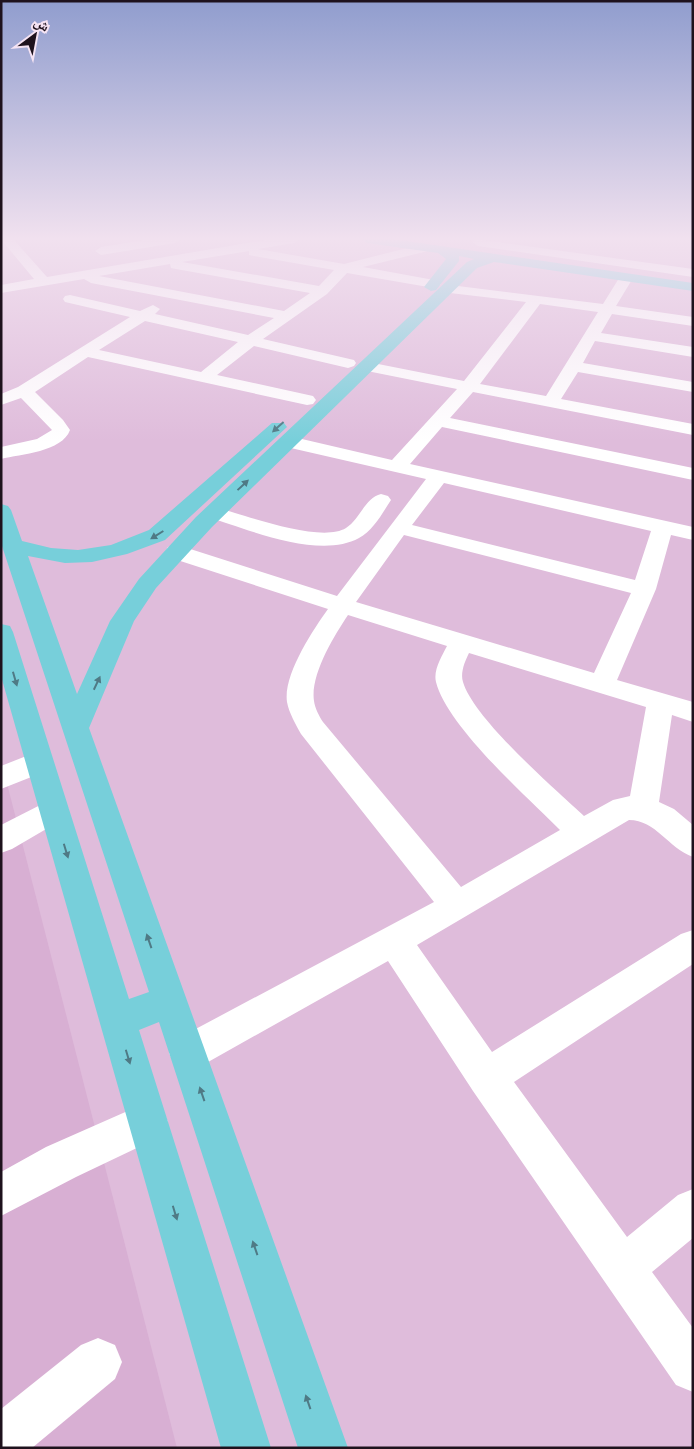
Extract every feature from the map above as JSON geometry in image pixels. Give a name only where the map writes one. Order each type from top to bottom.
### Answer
[{"type":"main road","points":[[13,545],[52,556],[80,556],[108,553],[134,546],[158,536],[348,363],[418,307]]},
{"type":"main road","points":[[76,728],[105,665],[122,621],[147,584],[209,517],[346,388],[424,307]]},
{"type":"main road","points":[[326,383],[346,388]]},
{"type":"main road","points":[[1,510],[324,1448]]},
{"type":"main road","points":[[181,515],[209,517]]},
{"type":"main road","points":[[1,632],[246,1448]]},
{"type":"main road","points":[[117,1020],[170,1001]]},
{"type":"street","points":[[105,307],[348,363]]},
{"type":"street","points":[[1,400],[24,390],[157,307]]},
{"type":"street","points":[[238,307],[288,316]]},
{"type":"street","points":[[204,378],[250,341],[301,307]]},
{"type":"street","points":[[397,466],[469,386],[530,307]]},
{"type":"street","points":[[589,307],[693,322]]},
{"type":"street","points":[[551,402],[608,309]]},
{"type":"street","points":[[591,336],[693,352]]},
{"type":"street","points":[[86,352],[307,400]]},
{"type":"street","points":[[368,366],[693,430]]},
{"type":"street","points":[[573,366],[693,387]]},
{"type":"street","points":[[1,453],[43,443],[59,435],[61,430],[24,390]]},
{"type":"street","points":[[438,421],[693,474]]},
{"type":"street","points":[[289,442],[693,534]]},
{"type":"street","points":[[439,476],[340,605],[305,667],[300,699],[311,727],[458,906]]},
{"type":"street","points":[[209,517],[315,540],[336,540],[354,532],[381,500]]},
{"type":"street","points":[[602,683],[644,589],[664,527]]},
{"type":"street","points":[[400,528],[644,589]]},
{"type":"street","points":[[176,552],[340,605],[693,712]]},
{"type":"street","points":[[461,641],[448,679],[454,696],[473,724],[582,833]]},
{"type":"street","points":[[643,808],[660,701]]},
{"type":"street","points":[[1,778],[39,762]]},
{"type":"street","points":[[188,1053],[458,906],[624,808],[643,808],[663,818],[693,844]]},
{"type":"street","points":[[1,840],[54,810]]},
{"type":"street","points":[[394,941],[487,1077],[693,1368]]},
{"type":"street","points":[[487,1077],[693,945]]},
{"type":"street","points":[[1,1194],[61,1162],[148,1122]]},
{"type":"street","points":[[623,1268],[693,1210]]},
{"type":"street","points":[[1,1441],[98,1362]]},
{"type":"shaded area","points":[[1,760],[177,1448],[1,1448]]}]
